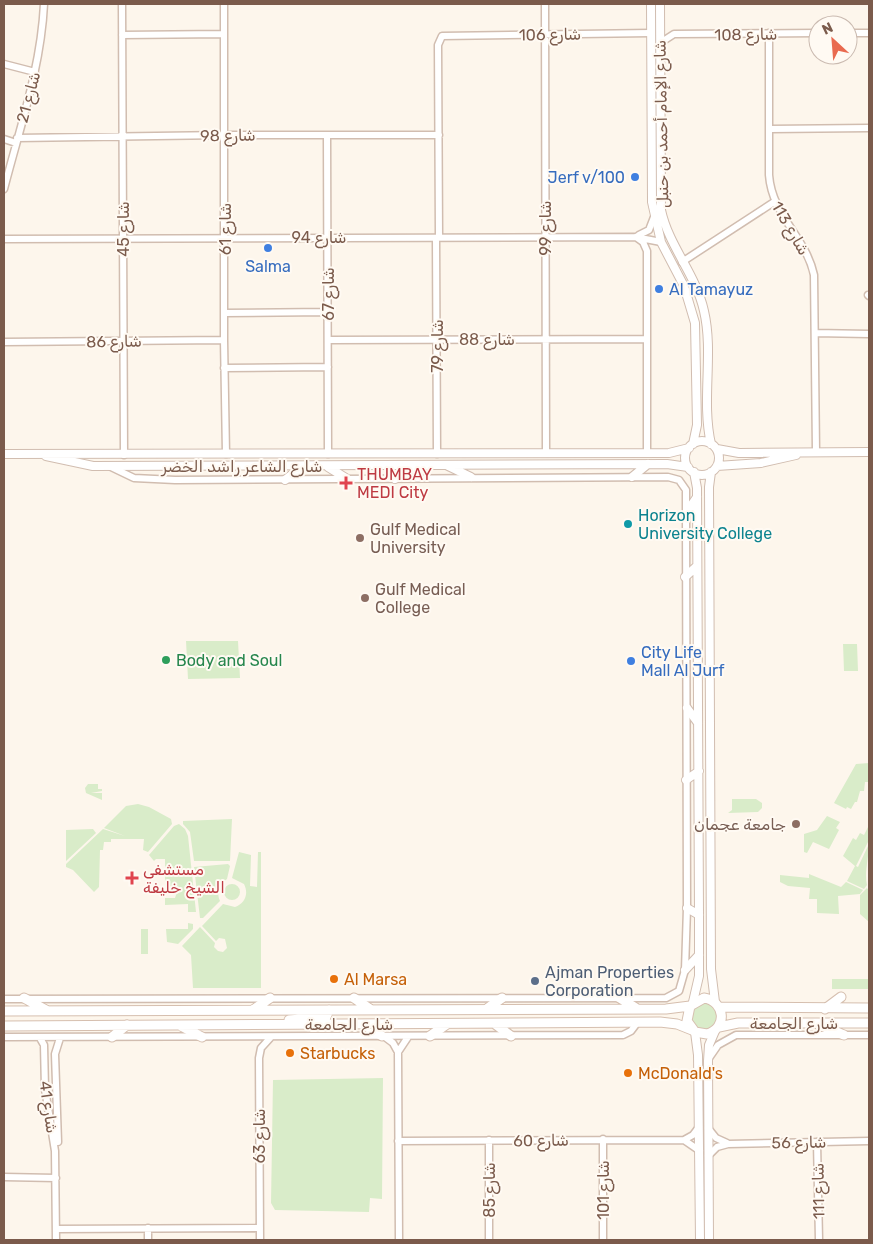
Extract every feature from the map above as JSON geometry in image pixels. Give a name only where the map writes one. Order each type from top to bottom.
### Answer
[{"type":"main road","points":[[618,997],[639,1009]]},
{"type":"main road","points":[[825,1009],[841,997]]},
{"type":"main road","points":[[24,998],[46,1011]]},
{"type":"main road","points":[[253,1010],[270,998]]},
{"type":"main road","points":[[354,998],[370,1009]]},
{"type":"main road","points":[[488,1008],[502,998]]},
{"type":"main road","points":[[704,998],[717,1004],[722,1015],[717,1029],[703,1034],[694,1031],[687,1021],[692,1004],[704,998]]},
{"type":"main road","name":"شارع الجامعة","points":[[4,1011],[639,1009],[692,1004]]},
{"type":"main road","name":"شارع الجامعة","points":[[717,1004],[825,1009],[869,1008]]},
{"type":"main road","points":[[282,1024],[294,1018],[326,1017],[329,1010]]},
{"type":"main road","name":"شارع الجامعة","points":[[4,1026],[668,1022],[694,1031]]},
{"type":"main road","name":"شارع الجامعة","points":[[717,1029],[738,1023],[869,1023]]},
{"type":"main road","points":[[814,1023],[844,1035]]},
{"type":"main road","points":[[362,1024],[383,1036]]},
{"type":"main road","points":[[430,1036],[447,1024]]},
{"type":"main road","points":[[495,1024],[511,1036]]},
{"type":"main road","points":[[112,1037],[127,1025]]},
{"type":"main road","points":[[179,1025],[202,1037]]},
{"type":"street","name":"شارع 21","points":[[4,189],[35,72],[41,42],[44,4]]},
{"type":"street","name":"شارع 45","points":[[122,4],[124,455]]},
{"type":"street","name":"شارع 61","points":[[224,4],[224,368],[226,454]]},
{"type":"street","name":"شارع 99","points":[[545,4],[546,453]]},
{"type":"street","name":"شارع الإمام أحمد بن حنبل","points":[[651,4],[650,188],[657,240],[684,286],[695,323],[697,425],[691,446]]},
{"type":"street","name":"شارع الإمام أحمد بن حنبل","points":[[660,4],[661,210],[668,234],[701,301],[707,324],[708,427],[714,446]]},
{"type":"street","points":[[660,25],[674,34],[660,43]]},
{"type":"street","name":"شارع 106","points":[[450,34],[651,33]]},
{"type":"street","name":"شارع 113","points":[[769,33],[770,180],[774,202],[812,266],[815,284],[816,452]]},
{"type":"street","name":"شارع 108","points":[[674,34],[808,33]]},
{"type":"street","points":[[122,35],[224,34]]},
{"type":"street","name":"شارع 79","points":[[437,454],[438,42],[442,36],[450,34]]},
{"type":"street","points":[[4,64],[35,72]]},
{"type":"street","points":[[770,129],[869,128]]},
{"type":"street","name":"شارع 98","points":[[4,139],[327,134],[439,135]]},
{"type":"street","name":"شارع 67","points":[[327,134],[328,454]]},
{"type":"street","points":[[682,262],[774,202]]},
{"type":"street","points":[[635,237],[649,230],[654,217]]},
{"type":"street","name":"شارع 94","points":[[4,240],[225,237],[635,237],[657,240]]},
{"type":"street","points":[[635,237],[643,242],[647,251],[647,453]]},
{"type":"street","points":[[647,251],[657,240]]},
{"type":"street","points":[[224,313],[328,312]]},
{"type":"street","points":[[815,334],[869,334]]},
{"type":"street","name":"شارع 88","points":[[328,340],[647,339]]},
{"type":"street","name":"شارع 86","points":[[4,342],[224,340]]},
{"type":"street","points":[[224,368],[328,367]]},
{"type":"street","points":[[692,1004],[698,985],[699,955],[697,497],[691,470],[686,460],[691,446],[705,441],[714,446],[739,453],[869,452]]},
{"type":"street","name":"شارع الشاعر راشد الخضر","points":[[4,454],[647,453],[674,452],[691,446]]},
{"type":"street","points":[[714,446],[719,458],[708,487],[711,969],[717,1004]]},
{"type":"street","points":[[691,470],[702,474],[714,469],[762,463],[816,452]]},
{"type":"street","name":"شارع الشاعر راشد الخضر","points":[[37,453],[84,465],[106,466],[672,464],[691,470]]},
{"type":"street","points":[[4,999],[666,998],[673,996],[682,985],[685,970],[687,908],[686,490],[679,480],[668,477],[349,480],[139,479],[124,475],[106,466],[98,460],[103,455]]},
{"type":"street","points":[[632,477],[648,464]]},
{"type":"street","points":[[446,465],[471,478]]},
{"type":"street","points":[[285,480],[304,466]]},
{"type":"street","points":[[327,466],[349,480]]},
{"type":"street","points":[[395,479],[417,466]]},
{"type":"street","points":[[686,513],[697,497]]},
{"type":"street","points":[[685,577],[697,566]]},
{"type":"street","points":[[686,708],[698,723]]},
{"type":"street","points":[[686,780],[699,771]]},
{"type":"street","points":[[687,908],[699,915]]},
{"type":"street","points":[[685,970],[699,955]]},
{"type":"street","points":[[4,1037],[623,1035],[631,1031],[637,1023]]},
{"type":"street","points":[[700,1240],[700,1151],[704,1127],[709,1045],[717,1029]]},
{"type":"street","points":[[694,1031],[708,1156],[709,1240]]},
{"type":"street","points":[[708,1061],[718,1045],[736,1035],[869,1035]]},
{"type":"street","points":[[383,1036],[393,1043],[398,1052],[399,1240]]},
{"type":"street","points":[[398,1052],[408,1036]]},
{"type":"street","name":"شارع 63","points":[[260,1240],[259,1058],[264,1044],[271,1037]]},
{"type":"street","name":"شارع 41","points":[[40,1038],[44,1045],[45,1089],[54,1139],[56,1240]]},
{"type":"street","name":"شارع 41","points":[[56,1178],[58,1149],[55,1054],[60,1038]]},
{"type":"street","points":[[700,1151],[684,1140],[704,1127]]},
{"type":"street","points":[[704,1127],[716,1138],[728,1144]]},
{"type":"street","name":"شارع 101","points":[[603,1139],[603,1240]]},
{"type":"street","name":"شارع 85","points":[[488,1240],[489,1140]]},
{"type":"street","name":"شارع 60","points":[[398,1141],[684,1140]]},
{"type":"street","name":"شارع 56","points":[[708,1156],[717,1147],[728,1144],[869,1141]]},
{"type":"street","name":"شارع 111","points":[[818,1142],[819,1240]]},
{"type":"street","points":[[4,1177],[56,1178]]},
{"type":"street","points":[[148,1228],[148,1240]]},
{"type":"street","points":[[56,1229],[260,1228]]},
{"type":"green space","points":[[186,641],[238,641],[240,678],[188,679]]},
{"type":"green space","points":[[843,644],[857,644],[858,671],[844,671]]},
{"type":"green space","points":[[869,763],[869,782],[865,782],[864,791],[860,791],[857,802],[855,802],[851,809],[847,807],[846,809],[834,803],[856,764]]},
{"type":"green space","points":[[88,784],[98,784],[98,789],[102,789],[102,791],[91,793],[102,793],[102,800],[86,793],[85,788]]},
{"type":"green space","points":[[732,799],[756,799],[762,803],[762,808],[758,812],[728,813],[732,810]]},
{"type":"green space","points":[[138,804],[149,807],[171,819],[172,824],[148,852],[143,850],[144,839],[111,839],[111,842],[104,842],[103,850],[100,850],[99,887],[94,892],[73,870],[66,867],[66,864],[103,829],[125,836],[104,828],[126,806]]},
{"type":"green space","points":[[827,816],[840,822],[836,828],[839,830],[829,849],[813,842],[807,853],[804,852],[804,834],[817,830]]},
{"type":"green space","points":[[232,819],[230,861],[194,861],[190,832],[183,824],[183,821]]},
{"type":"green space","points":[[179,824],[185,829],[188,836],[196,912],[188,912],[188,904],[165,905],[165,898],[175,898],[176,895],[175,892],[165,893],[165,859],[156,859],[154,861],[149,855],[174,826]]},
{"type":"green space","points":[[869,825],[869,840],[856,866],[858,867],[869,844],[867,885],[864,889],[847,881],[855,866],[843,856],[853,838],[856,840],[860,833],[864,835]]},
{"type":"green space","points":[[93,829],[96,833],[66,861],[66,830]]},
{"type":"green space","points":[[239,852],[251,855],[250,886],[257,887],[258,852],[261,852],[261,988],[193,988],[191,955],[182,946],[200,927],[215,943],[214,947],[218,951],[223,952],[227,948],[225,939],[219,938],[216,941],[202,926],[223,904],[235,907],[245,898],[244,884],[232,878]]},
{"type":"green space","points":[[228,864],[230,866],[227,879],[218,891],[220,901],[203,918],[200,918],[194,867]]},
{"type":"green space","points":[[809,874],[841,887],[846,882],[863,890],[860,894],[838,896],[839,914],[817,913],[817,899],[809,899],[810,888],[788,886],[780,882],[780,875],[809,878]]},
{"type":"green space","points":[[232,884],[238,886],[240,892],[238,898],[232,900],[226,898],[224,892],[226,886]]},
{"type":"green space","points":[[867,888],[869,891],[869,922],[860,914],[860,895]]},
{"type":"green space","points":[[188,923],[193,924],[193,929],[178,944],[167,942],[166,929],[188,929]]},
{"type":"green space","points":[[141,929],[148,929],[148,954],[141,954]]},
{"type":"green space","points":[[869,941],[869,989],[832,989],[832,979],[868,979]]},
{"type":"green space","points":[[707,1000],[720,1012],[715,1027],[704,1031],[691,1024],[690,1009]]},
{"type":"green space","points":[[383,1078],[382,1199],[370,1198],[369,1212],[275,1210],[271,1203],[273,1080]]},
{"type":"place","name":"Jerf v/100","points":[[635,177]]},
{"type":"place","name":"Salma","points":[[268,248]]},
{"type":"place","name":"Al Tamayuz","points":[[659,289]]},
{"type":"place","name":"THUMBAY MEDI City","points":[[346,483]]},
{"type":"place","name":"Horizon University College","points":[[628,524]]},
{"type":"place","name":"Gulf Medical University","points":[[360,538]]},
{"type":"place","name":"Gulf Medical College","points":[[365,598]]},
{"type":"place","name":"Body and Soul","points":[[166,660]]},
{"type":"place","name":"City Life Mall Al Jurf","points":[[631,661]]},
{"type":"place","name":"جامعة عجمان","points":[[796,824]]},
{"type":"place","name":"مستشفى الشيخ خليفة","points":[[132,878]]},
{"type":"place","name":"Al Marsa","points":[[334,979]]},
{"type":"place","name":"Ajman Properties Corporation","points":[[535,981]]},
{"type":"place","name":"Starbucks","points":[[290,1053]]},
{"type":"place","name":"McDonald's","points":[[628,1073]]}]
